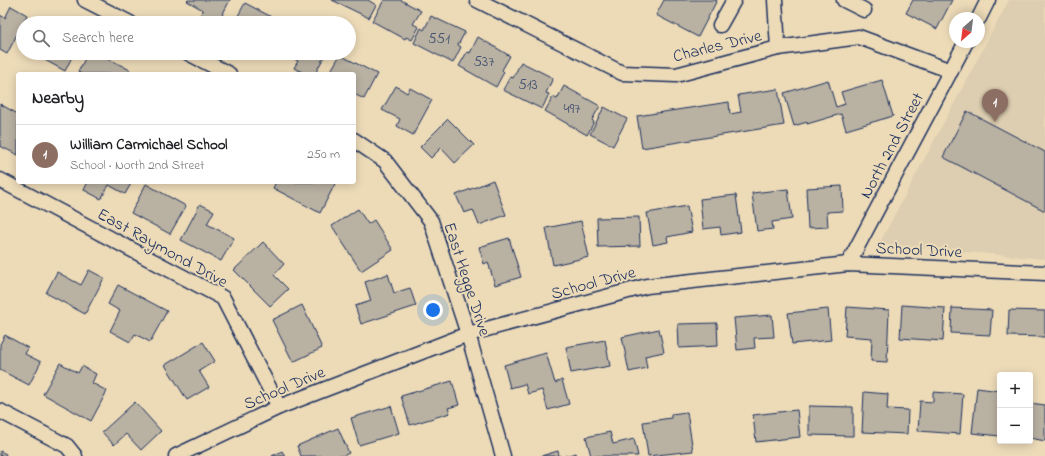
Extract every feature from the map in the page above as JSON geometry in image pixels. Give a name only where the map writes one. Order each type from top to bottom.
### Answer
[{"type":"street","points":[[85,0],[116,16]]},
{"type":"street","name":"Charles Drive","points":[[477,0],[622,73],[676,75],[778,48],[859,37],[951,71]]},
{"type":"street","points":[[720,25],[734,0]]},
{"type":"street","points":[[775,0],[778,48]]},
{"type":"street","points":[[844,0],[864,10]]},
{"type":"street","points":[[982,12],[988,0]]},
{"type":"street","name":"North 2nd Street","points":[[848,264],[963,48]]},
{"type":"street","points":[[202,60],[225,72]]},
{"type":"street","name":"East Hegge Drive","points":[[356,141],[385,161],[431,221],[468,334],[503,456]]},
{"type":"street","name":"East Raymond Drive","points":[[0,180],[224,298],[279,407]]},
{"type":"street","name":"School Drive","points":[[176,456],[279,407],[468,334],[647,286],[848,264],[1045,273]]},
{"type":"street","points":[[0,411],[67,446],[75,456]]},
{"type":"shaded area","points":[[1009,0],[1045,0],[1045,259],[879,244],[983,48],[985,48],[985,45]]},
{"type":"building","points":[[230,0],[222,16],[199,16],[203,10],[187,1]]},
{"type":"building","points":[[332,0],[368,0],[376,5],[369,18]]},
{"type":"building","points":[[384,0],[401,0],[421,11],[413,24],[419,27],[412,40],[406,37],[405,39],[372,21]]},
{"type":"building","points":[[664,0],[717,0],[698,37],[656,15]]},
{"type":"building","points":[[913,0],[952,0],[937,29],[906,13]]},
{"type":"building","points":[[245,3],[270,16],[238,16]]},
{"type":"building","points":[[11,6],[27,15],[16,16],[16,36],[7,54],[0,50],[0,15],[5,18]]},
{"type":"building","points":[[431,16],[465,32],[458,45],[461,47],[453,63],[414,43],[421,28],[424,30]]},
{"type":"building","points":[[478,37],[510,56],[502,70],[504,72],[496,87],[459,66],[467,52],[470,53]]},
{"type":"building","points":[[45,60],[70,60],[65,71]]},
{"type":"building","points":[[84,60],[111,60],[130,70],[129,72],[78,72]]},
{"type":"building","points":[[296,60],[322,60],[316,72],[302,72],[294,68],[298,61]]},
{"type":"building","points":[[337,60],[350,60],[377,74],[364,99],[356,95],[356,72],[330,72]]},
{"type":"building","points":[[521,62],[553,78],[546,93],[549,94],[542,109],[503,90],[510,77],[513,78]]},
{"type":"building","points":[[828,80],[836,107],[845,104],[841,92],[882,80],[893,116],[846,130],[841,114],[807,124],[807,122],[794,126],[784,93]]},
{"type":"building","points":[[396,86],[407,93],[410,88],[432,100],[413,135],[397,126],[400,119],[382,110]]},
{"type":"building","points":[[564,86],[600,106],[592,120],[594,122],[587,135],[545,111],[553,97],[557,99]]},
{"type":"building","points":[[778,89],[784,125],[642,148],[637,116],[729,102],[730,114],[741,112],[738,95]]},
{"type":"building","points":[[0,104],[16,113],[16,154],[0,146]]},
{"type":"building","points":[[604,107],[627,119],[613,146],[590,134]]},
{"type":"building","points":[[967,111],[1045,152],[1045,211],[943,157]]},
{"type":"building","points":[[448,119],[474,145],[455,163],[441,148],[431,158],[420,147]]},
{"type":"building","points":[[493,180],[506,215],[479,225],[473,210],[464,213],[456,195]]},
{"type":"building","points":[[87,184],[131,184],[125,194],[109,185],[101,199],[84,190]]},
{"type":"building","points":[[146,184],[186,206],[170,234],[131,213]]},
{"type":"building","points":[[275,184],[335,184],[320,213],[273,188]]},
{"type":"building","points":[[842,186],[843,211],[827,212],[828,227],[808,228],[806,188]]},
{"type":"building","points":[[788,189],[792,219],[772,222],[773,229],[757,231],[752,193]]},
{"type":"building","points":[[736,195],[741,232],[721,235],[720,227],[703,229],[700,199]]},
{"type":"building","points":[[200,204],[214,211],[207,224],[234,238],[221,261],[181,240]]},
{"type":"building","points":[[687,206],[692,232],[667,237],[668,242],[653,245],[647,213]]},
{"type":"building","points":[[358,209],[368,224],[374,220],[393,250],[361,271],[332,226]]},
{"type":"building","points":[[639,217],[640,246],[598,247],[597,218]]},
{"type":"building","points":[[581,221],[589,257],[553,265],[546,228]]},
{"type":"building","points":[[509,238],[521,277],[495,285],[488,262],[484,264],[479,247]]},
{"type":"building","points":[[263,242],[284,264],[274,275],[288,289],[270,306],[234,270]]},
{"type":"building","points":[[89,270],[104,278],[85,314],[46,293],[57,272],[81,285]]},
{"type":"building","points":[[388,274],[394,293],[410,288],[416,306],[361,324],[355,306],[371,301],[365,282]]},
{"type":"building","points":[[118,285],[167,311],[150,342],[135,334],[130,342],[110,331],[120,311],[108,304]]},
{"type":"building","points":[[302,305],[322,348],[293,362],[272,320]]},
{"type":"building","points":[[902,305],[945,308],[943,341],[900,338]]},
{"type":"building","points":[[847,307],[889,310],[887,362],[871,361],[872,338],[845,336]]},
{"type":"building","points":[[952,308],[992,310],[990,335],[951,333]]},
{"type":"building","points":[[828,309],[831,340],[792,344],[788,313]]},
{"type":"building","points":[[1009,310],[1045,311],[1045,337],[1008,336]]},
{"type":"building","points":[[772,315],[774,337],[754,338],[755,348],[737,350],[734,318]]},
{"type":"building","points":[[717,323],[718,346],[679,348],[678,324]]},
{"type":"building","points":[[659,329],[664,352],[645,356],[647,368],[629,372],[622,337]]},
{"type":"building","points":[[5,335],[28,348],[25,354],[41,362],[29,385],[0,370],[0,344]]},
{"type":"building","points":[[605,340],[610,366],[571,373],[566,347]]},
{"type":"building","points":[[203,342],[215,361],[199,371],[209,387],[187,400],[165,365]]},
{"type":"building","points":[[546,353],[555,383],[562,380],[569,404],[548,410],[542,390],[528,394],[525,384],[510,388],[504,365]]},
{"type":"building","points":[[60,363],[78,373],[82,366],[96,374],[92,383],[107,391],[91,421],[43,394]]},
{"type":"building","points":[[452,381],[459,405],[448,408],[450,413],[410,425],[401,396]]},
{"type":"building","points":[[977,388],[997,391],[997,436],[972,433]]},
{"type":"building","points":[[864,392],[888,394],[887,409],[908,410],[907,434],[862,432]]},
{"type":"building","points":[[933,392],[963,394],[960,434],[918,431],[920,401],[933,402]]},
{"type":"building","points":[[135,402],[161,431],[141,450],[126,434],[114,445],[102,432]]},
{"type":"building","points":[[1033,403],[1045,405],[1045,441],[1033,439]]},
{"type":"building","points":[[391,406],[399,433],[359,445],[351,418]]},
{"type":"building","points":[[809,406],[853,407],[853,436],[809,435]]},
{"type":"building","points":[[797,410],[800,437],[756,442],[753,415]]},
{"type":"building","points":[[687,412],[693,451],[648,456],[643,422],[671,418],[671,414]]},
{"type":"building","points":[[338,428],[349,453],[343,456],[301,456],[297,446]]},
{"type":"building","points":[[610,432],[613,444],[634,439],[638,456],[591,456],[586,437]]},
{"type":"building","points":[[0,451],[6,454],[5,456],[0,456]]},
{"type":"building","points":[[282,451],[285,456],[272,456]]},
{"type":"building","points":[[558,451],[559,456],[541,456]]},
{"type":"building","points":[[576,453],[577,456],[565,456]]},
{"type":"place","name":"William Carmichael School","points":[[995,122]]}]
